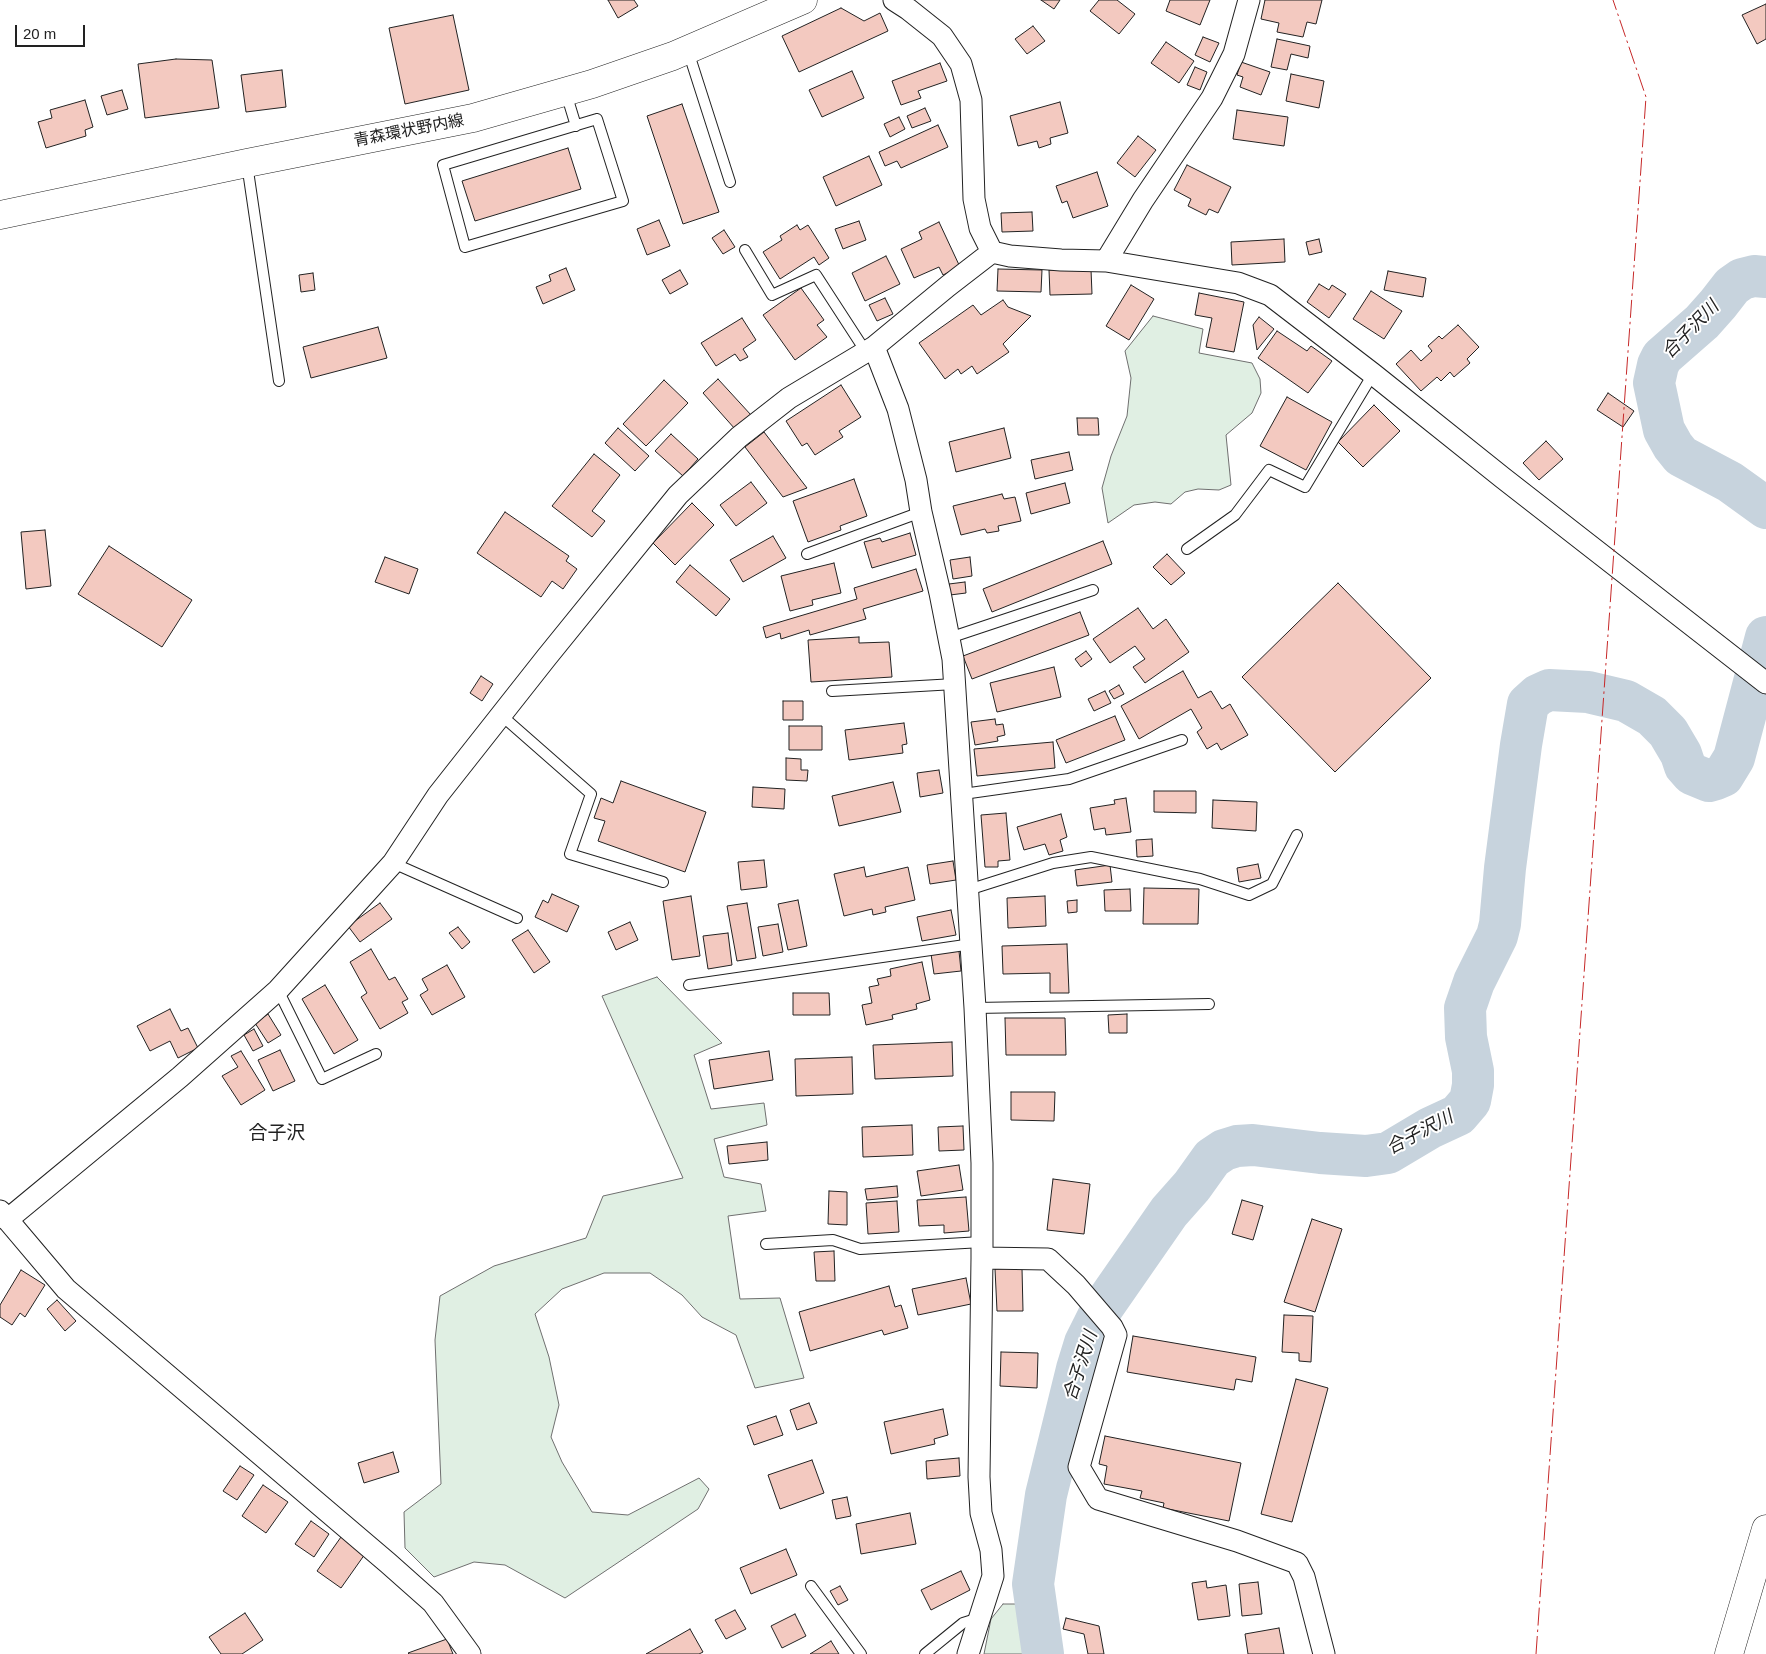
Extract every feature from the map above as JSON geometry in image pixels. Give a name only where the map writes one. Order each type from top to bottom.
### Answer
[{"type":"main road","name":"青森環状野内線","points":[[0,215],[473,118],[592,84],[688,50],[803,0]]},
{"type":"main road","points":[[1728,1654],[1766,1529]]},
{"type":"street","points":[[894,0],[942,36],[961,64],[971,100],[974,199],[980,228],[992,252]]},
{"type":"street","points":[[1106,261],[1143,200],[1212,98],[1234,54],[1249,0]]},
{"type":"street","points":[[992,252],[1010,256],[1106,261],[1238,283],[1270,295],[1766,683]]},
{"type":"street","points":[[470,1654],[432,1603],[66,1289],[4,1216],[180,1077],[278,990],[393,864],[438,795],[678,495],[739,437],[789,398],[871,350],[992,252]]},
{"type":"street","points":[[871,350],[898,409],[916,480],[921,512],[949,638],[955,684],[972,944],[982,1163],[979,1477],[981,1513],[991,1550],[993,1576],[968,1654]]},
{"type":"street","points":[[982,1250],[1048,1259],[1076,1285],[1112,1327],[1116,1336],[1079,1467],[1098,1499],[1238,1541],[1297,1563],[1304,1578],[1324,1654]]},
{"type":"lane","points":[[688,50],[730,182]]},
{"type":"lane","points":[[565,92],[576,126]]},
{"type":"lane","points":[[597,119],[623,201],[465,248],[444,165],[576,126],[597,119]]},
{"type":"lane","points":[[247,163],[279,380]]},
{"type":"lane","points":[[745,250],[772,295],[816,275],[871,350]]},
{"type":"lane","points":[[1187,549],[1235,515],[1269,470],[1305,487],[1373,374]]},
{"type":"lane","points":[[807,554],[921,512]]},
{"type":"lane","points":[[949,638],[1093,590]]},
{"type":"lane","points":[[832,691],[955,684]]},
{"type":"lane","points":[[501,715],[591,794],[570,854],[663,882]]},
{"type":"lane","points":[[963,794],[1069,779],[1182,740]]},
{"type":"lane","points":[[968,890],[1053,863],[1091,857],[1200,879],[1249,895],[1272,884],[1297,835]]},
{"type":"lane","points":[[393,864],[516,918]]},
{"type":"lane","points":[[689,985],[972,944]]},
{"type":"lane","points":[[278,990],[322,1079],[376,1054]]},
{"type":"lane","points":[[975,1008],[1209,1004]]},
{"type":"lane","points":[[766,1244],[833,1240],[860,1249],[982,1250]]},
{"type":"lane","points":[[811,1586],[861,1654]]},
{"type":"lane","points":[[925,1654],[963,1623],[979,1618]]},
{"type":"green space","points":[[1153,316],[1203,329],[1199,353],[1252,363],[1260,379],[1261,393],[1252,413],[1226,435],[1231,485],[1219,490],[1198,489],[1185,492],[1171,504],[1155,502],[1134,505],[1108,523],[1102,488],[1111,456],[1127,416],[1131,378],[1125,351]]},
{"type":"green space","points":[[657,977],[722,1043],[694,1055],[711,1109],[764,1103],[767,1125],[714,1139],[724,1177],[761,1184],[766,1211],[728,1216],[740,1299],[780,1298],[804,1378],[755,1388],[736,1335],[702,1317],[682,1295],[650,1273],[604,1273],[562,1289],[535,1314],[549,1357],[559,1405],[551,1437],[562,1462],[592,1512],[628,1515],[699,1478],[709,1489],[698,1509],[565,1598],[505,1565],[474,1562],[434,1577],[405,1548],[404,1512],[441,1484],[435,1340],[440,1296],[494,1266],[586,1238],[603,1196],[683,1178],[602,996]]},
{"type":"green space","points":[[1003,1604],[1018,1604],[1029,1654],[984,1654],[991,1619]]},
{"type":"building","points":[[608,0],[634,0],[638,6],[618,18]]},
{"type":"building","points":[[1041,0],[1060,0],[1054,9]]},
{"type":"building","points":[[1099,0],[1117,0],[1135,14],[1119,34],[1090,11]]},
{"type":"building","points":[[1170,0],[1210,0],[1200,25],[1166,11]]},
{"type":"building","points":[[1265,0],[1322,0],[1316,24],[1307,22],[1303,37],[1277,32],[1279,23],[1261,19]]},
{"type":"building","points":[[1766,4],[1766,39],[1757,44],[1742,15]]},
{"type":"building","points":[[841,8],[864,21],[880,13],[888,31],[799,72],[782,36]]},
{"type":"building","points":[[453,15],[469,90],[405,104],[389,28]]},
{"type":"building","points":[[1033,26],[1045,41],[1027,54],[1015,39]]},
{"type":"building","points":[[1203,37],[1219,43],[1210,62],[1195,55]]},
{"type":"building","points":[[1277,39],[1310,46],[1308,58],[1291,54],[1287,70],[1271,67]]},
{"type":"building","points":[[1166,42],[1194,61],[1179,83],[1151,63]]},
{"type":"building","points":[[176,59],[212,60],[219,108],[145,118],[138,64]]},
{"type":"building","points":[[1241,62],[1270,72],[1261,95],[1240,87],[1243,77],[1237,75]]},
{"type":"building","points":[[940,63],[947,81],[918,91],[921,98],[901,105],[892,81]]},
{"type":"building","points":[[1195,67],[1207,72],[1200,90],[1187,85]]},
{"type":"building","points":[[282,70],[286,107],[246,112],[241,75]]},
{"type":"building","points":[[852,71],[864,98],[822,117],[809,90]]},
{"type":"building","points":[[1291,74],[1324,81],[1319,108],[1286,101]]},
{"type":"building","points":[[122,90],[128,109],[107,115],[101,96]]},
{"type":"building","points":[[85,100],[93,127],[85,130],[86,136],[46,148],[38,122],[52,118],[50,110]]},
{"type":"building","points":[[1060,102],[1068,133],[1050,138],[1051,144],[1039,148],[1037,141],[1018,146],[1010,116]]},
{"type":"building","points":[[682,104],[719,212],[683,224],[647,116]]},
{"type":"building","points":[[925,108],[931,121],[912,128],[907,116]]},
{"type":"building","points":[[1237,110],[1288,117],[1284,146],[1233,139]]},
{"type":"building","points":[[899,117],[905,129],[890,137],[884,124]]},
{"type":"building","points":[[938,125],[948,147],[901,168],[897,161],[885,166],[879,152]]},
{"type":"building","points":[[1138,136],[1156,150],[1135,177],[1117,163]]},
{"type":"building","points":[[568,148],[581,189],[475,221],[462,181]]},
{"type":"building","points":[[869,156],[882,185],[836,206],[823,177]]},
{"type":"building","points":[[1187,165],[1231,187],[1218,213],[1209,209],[1206,215],[1188,206],[1191,199],[1174,190]]},
{"type":"building","points":[[1097,172],[1108,206],[1073,218],[1067,201],[1062,203],[1056,186]]},
{"type":"building","points":[[1032,212],[1033,231],[1002,232],[1001,213]]},
{"type":"building","points":[[659,220],[670,246],[647,255],[637,229]]},
{"type":"building","points":[[859,221],[866,240],[843,249],[835,229]]},
{"type":"building","points":[[939,222],[960,267],[943,275],[939,267],[914,278],[901,249],[922,239],[919,232]]},
{"type":"building","points":[[797,225],[800,230],[808,225],[829,258],[819,265],[814,257],[780,279],[763,252],[782,240],[780,236]]},
{"type":"building","points":[[724,230],[735,247],[723,254],[712,238]]},
{"type":"building","points":[[1284,239],[1285,262],[1232,265],[1231,242]]},
{"type":"building","points":[[1319,239],[1322,252],[1309,255],[1306,242]]},
{"type":"building","points":[[886,256],[900,284],[865,301],[852,273]]},
{"type":"building","points":[[566,268],[575,290],[543,304],[536,287],[551,281],[549,275]]},
{"type":"building","points":[[998,269],[1042,270],[1041,292],[997,291]]},
{"type":"building","points":[[1091,269],[1092,294],[1050,295],[1049,270]]},
{"type":"building","points":[[680,270],[688,284],[670,294],[662,280]]},
{"type":"building","points":[[1388,271],[1426,278],[1423,297],[1384,290]]},
{"type":"building","points":[[313,273],[315,290],[301,292],[299,275]]},
{"type":"building","points":[[1319,284],[1329,290],[1332,285],[1346,294],[1329,318],[1307,302]]},
{"type":"building","points":[[1131,285],[1154,299],[1129,340],[1106,326]]},
{"type":"building","points":[[801,288],[824,320],[817,325],[827,337],[795,360],[763,315]]},
{"type":"building","points":[[1371,291],[1402,311],[1384,339],[1353,319]]},
{"type":"building","points":[[1199,293],[1244,302],[1234,352],[1206,347],[1212,318],[1195,315]]},
{"type":"building","points":[[885,298],[893,314],[877,321],[869,305]]},
{"type":"building","points":[[1003,300],[1008,307],[1031,316],[1003,344],[1009,352],[977,374],[972,366],[961,374],[958,369],[945,379],[919,343],[973,305],[981,315]]},
{"type":"building","points":[[1259,317],[1274,329],[1257,350],[1253,325]]},
{"type":"building","points":[[742,318],[756,340],[743,349],[748,357],[740,361],[735,354],[716,366],[701,343]]},
{"type":"building","points":[[1458,325],[1479,347],[1467,359],[1470,363],[1454,377],[1450,372],[1441,381],[1437,377],[1421,391],[1396,364],[1411,350],[1421,361],[1432,351],[1428,346],[1439,336],[1442,339]]},
{"type":"building","points":[[378,327],[387,358],[311,378],[303,347]]},
{"type":"building","points":[[1277,331],[1307,351],[1311,346],[1332,361],[1308,393],[1258,358]]},
{"type":"building","points":[[718,379],[751,415],[735,429],[703,393]]},
{"type":"building","points":[[664,380],[688,403],[646,446],[623,424]]},
{"type":"building","points":[[841,385],[861,417],[839,431],[843,437],[815,455],[807,443],[802,446],[786,421]]},
{"type":"building","points":[[1608,393],[1634,411],[1623,427],[1597,410]]},
{"type":"building","points":[[1287,397],[1332,422],[1306,470],[1260,446]]},
{"type":"building","points":[[1374,405],[1400,431],[1363,467],[1338,442]]},
{"type":"building","points":[[1077,418],[1098,418],[1099,435],[1078,435]]},
{"type":"building","points":[[618,428],[649,456],[635,471],[605,443]]},
{"type":"building","points":[[1004,428],[1011,458],[956,472],[949,442]]},
{"type":"building","points":[[764,432],[807,488],[783,497],[745,447]]},
{"type":"building","points":[[671,434],[698,459],[683,476],[655,451]]},
{"type":"building","points":[[1546,441],[1563,459],[1539,480],[1523,463]]},
{"type":"building","points":[[1069,452],[1073,470],[1035,479],[1031,460]]},
{"type":"building","points":[[594,454],[620,475],[592,511],[605,521],[592,537],[552,506]]},
{"type":"building","points":[[854,479],[867,516],[840,526],[841,530],[808,542],[793,501]]},
{"type":"building","points":[[751,482],[767,503],[736,526],[720,505]]},
{"type":"building","points":[[1065,483],[1070,503],[1031,514],[1026,493]]},
{"type":"building","points":[[1002,494],[1004,499],[1015,497],[1021,521],[998,526],[999,531],[987,533],[985,529],[961,535],[953,506]]},
{"type":"building","points":[[692,503],[714,525],[675,565],[653,543]]},
{"type":"building","points":[[505,512],[569,556],[566,561],[577,569],[563,589],[552,581],[541,597],[477,553]]},
{"type":"building","points":[[45,530],[51,586],[26,589],[21,532]]},
{"type":"building","points":[[910,533],[916,555],[872,568],[864,542],[880,538],[882,542]]},
{"type":"building","points":[[773,536],[786,558],[743,582],[730,560]]},
{"type":"building","points":[[1103,541],[1112,564],[992,612],[983,589]]},
{"type":"building","points":[[109,546],[192,600],[162,647],[78,594]]},
{"type":"building","points":[[1167,554],[1185,573],[1171,585],[1153,567]]},
{"type":"building","points":[[385,557],[418,569],[409,594],[375,582]]},
{"type":"building","points":[[970,557],[972,576],[953,579],[950,560]]},
{"type":"building","points":[[834,563],[841,593],[812,600],[813,605],[790,611],[781,576]]},
{"type":"building","points":[[690,565],[730,599],[716,616],[676,582]]},
{"type":"building","points":[[916,569],[923,591],[863,609],[866,619],[810,635],[809,630],[781,639],[780,633],[766,638],[763,627],[857,599],[854,588]]},
{"type":"building","points":[[965,582],[966,593],[950,595],[949,584]]},
{"type":"building","points":[[1338,583],[1431,678],[1335,772],[1242,677]]},
{"type":"building","points":[[1138,608],[1153,629],[1166,619],[1189,652],[1145,683],[1133,667],[1145,659],[1135,646],[1110,663],[1093,639]]},
{"type":"building","points":[[1080,612],[1089,635],[972,679],[963,656]]},
{"type":"building","points":[[859,637],[859,643],[889,642],[892,677],[811,682],[808,640]]},
{"type":"building","points":[[1086,651],[1092,659],[1081,667],[1075,659]]},
{"type":"building","points":[[1054,667],[1061,697],[997,712],[990,683]]},
{"type":"building","points":[[1183,671],[1198,698],[1211,691],[1222,709],[1230,704],[1248,735],[1221,750],[1217,743],[1207,749],[1197,732],[1202,728],[1191,709],[1139,739],[1121,706]]},
{"type":"building","points":[[481,676],[493,684],[482,701],[470,693]]},
{"type":"building","points":[[1119,685],[1124,694],[1114,699],[1109,691]]},
{"type":"building","points":[[1105,691],[1111,703],[1094,711],[1088,699]]},
{"type":"building","points":[[783,701],[803,701],[803,720],[783,720]]},
{"type":"building","points":[[1115,716],[1125,740],[1066,763],[1056,740]]},
{"type":"building","points":[[995,719],[996,725],[1003,724],[1005,735],[997,737],[998,741],[975,745],[971,722]]},
{"type":"building","points":[[904,723],[907,744],[902,745],[903,753],[849,760],[845,730]]},
{"type":"building","points":[[789,726],[822,726],[822,750],[789,750]]},
{"type":"building","points":[[1053,742],[1055,768],[977,776],[974,749]]},
{"type":"building","points":[[786,758],[801,759],[801,770],[808,770],[807,781],[786,780]]},
{"type":"building","points":[[939,770],[943,793],[920,797],[917,773]]},
{"type":"building","points":[[621,781],[706,812],[685,872],[598,841],[605,821],[594,818],[601,798],[613,803]]},
{"type":"building","points":[[893,782],[901,812],[839,826],[832,796]]},
{"type":"building","points":[[753,787],[785,789],[784,809],[752,807]]},
{"type":"building","points":[[1154,791],[1196,791],[1196,813],[1154,812]]},
{"type":"building","points":[[1126,798],[1131,832],[1106,835],[1105,828],[1094,830],[1090,808],[1115,804],[1114,800]]},
{"type":"building","points":[[1213,800],[1257,802],[1256,831],[1212,828]]},
{"type":"building","points":[[1006,813],[1010,860],[998,861],[998,867],[985,867],[981,815]]},
{"type":"building","points":[[1061,814],[1067,837],[1060,840],[1063,851],[1049,855],[1045,844],[1024,850],[1017,827]]},
{"type":"building","points":[[1152,839],[1153,856],[1137,857],[1136,840]]},
{"type":"building","points":[[764,860],[767,887],[741,890],[738,862]]},
{"type":"building","points":[[953,861],[956,880],[930,884],[927,865]]},
{"type":"building","points":[[1258,864],[1261,878],[1239,882],[1237,868]]},
{"type":"building","points":[[1110,865],[1112,882],[1077,886],[1075,870]]},
{"type":"building","points":[[864,867],[866,877],[908,867],[915,900],[885,907],[886,912],[873,915],[872,909],[844,916],[834,874]]},
{"type":"building","points":[[1144,888],[1199,889],[1198,924],[1143,924]]},
{"type":"building","points":[[1130,889],[1131,911],[1105,911],[1104,890]]},
{"type":"building","points":[[552,894],[579,906],[567,932],[535,917],[543,900],[548,903]]},
{"type":"building","points":[[691,896],[700,956],[672,960],[663,901]]},
{"type":"building","points":[[1045,896],[1046,926],[1008,928],[1007,898]]},
{"type":"building","points":[[798,900],[807,946],[788,950],[778,904]]},
{"type":"building","points":[[1077,900],[1077,912],[1068,913],[1067,901]]},
{"type":"building","points":[[380,903],[392,919],[360,942],[348,926]]},
{"type":"building","points":[[747,903],[756,958],[737,961],[727,906]]},
{"type":"building","points":[[951,910],[956,935],[922,941],[917,917]]},
{"type":"building","points":[[630,922],[638,940],[616,950],[608,932]]},
{"type":"building","points":[[778,924],[783,952],[763,956],[758,927]]},
{"type":"building","points":[[458,927],[470,942],[462,949],[449,933]]},
{"type":"building","points":[[528,930],[550,962],[534,973],[512,940]]},
{"type":"building","points":[[728,933],[732,965],[708,969],[703,936]]},
{"type":"building","points":[[1067,944],[1069,993],[1050,993],[1050,973],[1003,974],[1002,946]]},
{"type":"building","points":[[371,949],[389,980],[395,977],[408,999],[402,1002],[408,1013],[380,1029],[361,997],[367,993],[350,962]]},
{"type":"building","points":[[959,951],[961,971],[934,974],[931,954]]},
{"type":"building","points":[[922,962],[930,1000],[916,1004],[917,1009],[892,1015],[893,1019],[866,1025],[862,1005],[872,1003],[869,987],[879,985],[877,979],[891,976],[890,969]]},
{"type":"building","points":[[447,965],[465,997],[432,1015],[420,995],[428,990],[422,979]]},
{"type":"building","points":[[325,985],[358,1040],[334,1054],[302,999]]},
{"type":"building","points":[[793,993],[829,993],[830,1015],[793,1015]]},
{"type":"building","points":[[170,1009],[181,1031],[188,1028],[198,1048],[178,1058],[170,1041],[150,1051],[137,1026]]},
{"type":"building","points":[[268,1014],[281,1035],[268,1043],[255,1023]]},
{"type":"building","points":[[1127,1014],[1127,1033],[1109,1033],[1108,1015]]},
{"type":"building","points":[[1005,1018],[1065,1018],[1066,1055],[1006,1055]]},
{"type":"building","points":[[254,1029],[263,1046],[253,1051],[244,1035]]},
{"type":"building","points":[[952,1042],[953,1076],[875,1079],[873,1045]]},
{"type":"building","points":[[280,1050],[295,1081],[273,1091],[258,1060]]},
{"type":"building","points":[[241,1051],[265,1090],[241,1105],[222,1076],[238,1067],[231,1056]]},
{"type":"building","points":[[769,1051],[773,1080],[714,1089],[709,1060]]},
{"type":"building","points":[[852,1057],[853,1094],[796,1096],[795,1059]]},
{"type":"building","points":[[1011,1092],[1055,1092],[1054,1121],[1011,1120]]},
{"type":"building","points":[[912,1125],[913,1155],[863,1157],[862,1127]]},
{"type":"building","points":[[963,1126],[964,1150],[939,1151],[938,1127]]},
{"type":"building","points":[[767,1142],[768,1160],[729,1164],[727,1146]]},
{"type":"building","points":[[959,1165],[963,1190],[921,1196],[917,1171]]},
{"type":"building","points":[[1053,1179],[1090,1184],[1084,1234],[1047,1230]]},
{"type":"building","points":[[897,1186],[898,1197],[867,1200],[865,1189]]},
{"type":"building","points":[[829,1191],[847,1192],[847,1225],[828,1224]]},
{"type":"building","points":[[966,1197],[969,1231],[944,1233],[944,1225],[919,1226],[917,1200]]},
{"type":"building","points":[[1242,1200],[1263,1206],[1253,1240],[1232,1234]]},
{"type":"building","points":[[897,1201],[899,1232],[868,1234],[866,1203]]},
{"type":"building","points":[[1312,1219],[1342,1229],[1315,1312],[1284,1302]]},
{"type":"building","points":[[834,1251],[835,1281],[816,1281],[814,1252]]},
{"type":"building","points":[[1022,1268],[1023,1311],[997,1311],[995,1269]]},
{"type":"building","points":[[21,1270],[45,1285],[25,1317],[20,1313],[12,1325],[0,1317],[0,1305]]},
{"type":"building","points":[[966,1278],[971,1304],[918,1315],[912,1289]]},
{"type":"building","points":[[889,1286],[895,1307],[901,1305],[908,1328],[884,1335],[882,1330],[810,1351],[799,1312]]},
{"type":"building","points":[[57,1300],[76,1321],[65,1331],[47,1309]]},
{"type":"building","points":[[1284,1315],[1313,1316],[1311,1362],[1299,1361],[1299,1353],[1282,1352]]},
{"type":"building","points":[[1133,1336],[1256,1357],[1252,1382],[1236,1379],[1234,1390],[1127,1372]]},
{"type":"building","points":[[1001,1352],[1038,1353],[1037,1388],[1000,1386]]},
{"type":"building","points":[[1296,1379],[1328,1388],[1292,1522],[1261,1514]]},
{"type":"building","points":[[809,1403],[817,1423],[797,1430],[790,1410]]},
{"type":"building","points":[[943,1409],[948,1435],[934,1439],[935,1444],[891,1454],[884,1422]]},
{"type":"building","points":[[776,1416],[783,1435],[754,1445],[747,1426]]},
{"type":"building","points":[[1105,1436],[1241,1463],[1229,1521],[1163,1508],[1164,1503],[1140,1498],[1142,1491],[1104,1484],[1107,1466],[1099,1464]]},
{"type":"building","points":[[393,1452],[399,1472],[364,1483],[358,1463]]},
{"type":"building","points":[[959,1458],[960,1476],[927,1479],[926,1461]]},
{"type":"building","points":[[812,1460],[824,1493],[780,1509],[768,1475]]},
{"type":"building","points":[[240,1466],[254,1475],[237,1500],[223,1491]]},
{"type":"building","points":[[263,1485],[288,1502],[266,1533],[242,1516]]},
{"type":"building","points":[[847,1497],[851,1516],[836,1519],[832,1500]]},
{"type":"building","points":[[910,1513],[916,1544],[861,1554],[856,1524]]},
{"type":"building","points":[[311,1521],[329,1534],[314,1557],[295,1544]]},
{"type":"building","points":[[341,1537],[365,1554],[341,1588],[317,1571]]},
{"type":"building","points":[[786,1549],[797,1575],[751,1594],[740,1568]]},
{"type":"building","points":[[961,1571],[970,1590],[931,1610],[921,1590]]},
{"type":"building","points":[[1206,1581],[1207,1588],[1226,1585],[1230,1616],[1198,1620],[1192,1583]]},
{"type":"building","points":[[1258,1582],[1262,1614],[1242,1616],[1239,1584]]},
{"type":"building","points":[[840,1586],[848,1600],[838,1605],[830,1591]]},
{"type":"building","points":[[735,1610],[746,1629],[726,1639],[715,1620]]},
{"type":"building","points":[[245,1613],[263,1640],[242,1654],[221,1654],[209,1637]]},
{"type":"building","points":[[795,1614],[806,1636],[782,1648],[771,1626]]},
{"type":"building","points":[[1066,1618],[1099,1626],[1104,1654],[1088,1654],[1084,1634],[1063,1629]]},
{"type":"building","points":[[1279,1628],[1284,1654],[1248,1654],[1245,1634]]},
{"type":"building","points":[[690,1629],[703,1652],[699,1654],[646,1654]]},
{"type":"building","points":[[447,1639],[453,1654],[408,1653]]},
{"type":"building","points":[[831,1641],[839,1654],[810,1654]]},
{"type":"waterway","name":"合子沢川","points":[[1766,277],[1754,276],[1742,279],[1732,286],[1702,322],[1662,357],[1654,383],[1664,430],[1681,456],[1730,482],[1766,508]]},
{"type":"waterway","name":"合子沢川","points":[[1043,1654],[1033,1584],[1046,1495],[1077,1369],[1085,1343],[1103,1307],[1169,1212],[1192,1186],[1212,1158],[1224,1150],[1237,1146],[1253,1145],[1366,1156],[1388,1153],[1430,1128],[1458,1115],[1470,1101],[1473,1071],[1466,1037],[1465,1008],[1474,982],[1497,936],[1500,924],[1505,868],[1528,704],[1538,695],[1549,690],[1588,692],[1626,701],[1652,716],[1668,732],[1681,754],[1685,766],[1692,774],[1709,781],[1723,776],[1734,758],[1766,637]]},
{"type":"power","points":[[1536,1654],[1646,97],[1613,0]]},
{"type":"district","name":"合子沢","points":[[277,1134]]}]
